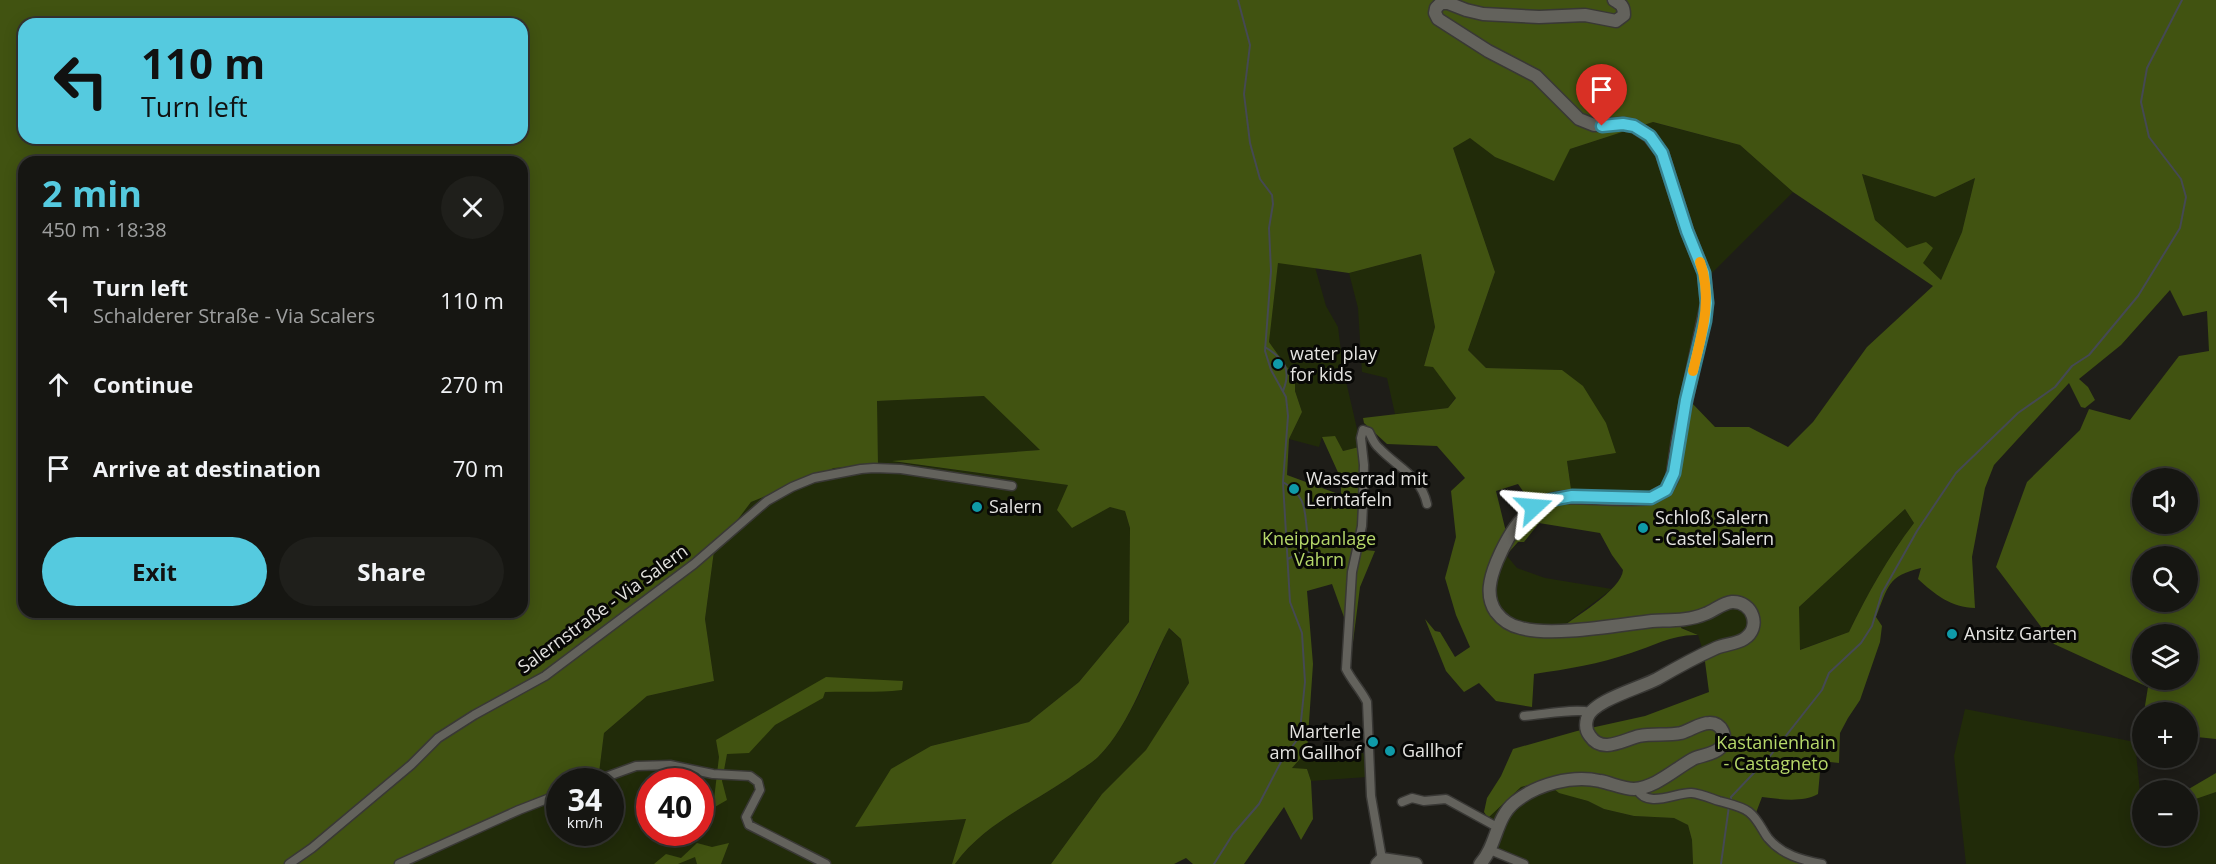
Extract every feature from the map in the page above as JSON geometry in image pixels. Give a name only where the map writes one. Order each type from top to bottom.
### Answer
[{"type":"street","points":[[1480,864],[1490,850],[1497,827],[1512,804],[1530,793],[1553,784],[1576,779],[1637,789],[1647,786],[1698,756],[1718,750],[1722,745],[1724,732],[1713,723],[1705,723],[1681,732],[1638,736],[1605,745],[1595,742],[1588,734],[1586,725],[1589,712],[1598,705],[1648,684],[1712,650],[1744,639],[1753,627],[1751,610],[1741,603],[1729,602],[1697,617],[1556,631],[1532,630],[1521,628],[1504,620],[1494,610],[1490,596],[1489,584],[1492,571],[1507,537],[1520,518],[1534,507],[1551,500],[1572,496],[1651,498],[1661,494],[1670,485],[1707,303],[1704,273],[1662,153],[1656,143],[1642,130],[1623,124],[1594,125],[1579,119],[1536,76],[1449,27],[1438,19],[1435,14],[1436,8],[1441,3],[1448,3],[1483,14],[1539,17],[1585,15],[1616,21],[1624,15],[1624,9],[1614,0]]},
{"type":"street","points":[[1416,864],[1379,862],[1371,796],[1367,702],[1346,669],[1353,572],[1362,526],[1364,465],[1361,438],[1363,430],[1369,432],[1377,447],[1418,483],[1424,493],[1426,504]]},
{"type":"street","name":"Salernstraße - Via Salern","points":[[289,864],[312,848],[411,765],[438,738],[474,715],[545,676],[693,564],[767,501],[792,487],[814,478],[861,469],[901,469],[1012,486]]},
{"type":"street","points":[[1524,716],[1581,710],[1589,712]]},
{"type":"street","points":[[624,770],[636,766],[670,765],[713,774],[750,776],[758,782],[760,790],[746,817],[749,825],[826,864]]},
{"type":"street","points":[[1637,789],[1639,794],[1644,796],[1668,798],[1690,792],[1736,806],[1756,818],[1768,838],[1776,846],[1791,855],[1822,864]]},
{"type":"street","points":[[1402,802],[1412,798],[1424,801],[1446,799],[1497,827]]},
{"type":"street","points":[[399,864],[510,813],[546,799]]},
{"type":"street","points":[[1490,850],[1524,864]]},
{"type":"green space","points":[[0,0],[2216,0],[2216,739],[2198,737],[2198,702],[2146,702],[2148,690],[2198,690],[2198,624],[2132,624],[2132,680],[2054,644],[1996,567],[2027,482],[2080,430],[2089,409],[2130,420],[2179,356],[2209,351],[2207,311],[2183,316],[2170,290],[2121,345],[2079,379],[2088,387],[2095,400],[2085,408],[2081,407],[2069,383],[1994,465],[1985,488],[1972,557],[1975,608],[1959,606],[1937,595],[1918,579],[1921,568],[1901,575],[1890,584],[1876,617],[1882,626],[1880,642],[1860,700],[1840,733],[1839,763],[1821,761],[1818,794],[1805,799],[1762,797],[1754,818],[1761,832],[1808,864],[1693,864],[1692,840],[1688,825],[1674,818],[1634,816],[1604,809],[1588,801],[1559,793],[1548,780],[1521,787],[1488,818],[1484,812],[1487,798],[1501,776],[1513,749],[1577,731],[1645,716],[1709,692],[1704,654],[1737,642],[1753,627],[1741,603],[1683,619],[1681,628],[1698,635],[1672,638],[1595,663],[1534,674],[1532,707],[1496,701],[1479,683],[1464,692],[1446,671],[1425,619],[1435,631],[1440,632],[1455,657],[1470,647],[1456,615],[1445,578],[1456,537],[1451,491],[1465,478],[1437,446],[1387,444],[1364,423],[1363,418],[1448,408],[1456,398],[1433,367],[1424,366],[1435,327],[1421,254],[1349,273],[1278,263],[1269,342],[1295,378],[1295,391],[1302,412],[1289,439],[1287,475],[1341,495],[1341,479],[1322,437],[1335,436],[1343,451],[1359,447],[1367,490],[1365,550],[1375,551],[1360,587],[1353,642],[1332,584],[1307,591],[1313,664],[1307,751],[1292,768],[1307,769],[1311,781],[1313,819],[1301,840],[1284,807],[1244,864],[1193,864],[1186,858],[1174,864],[1051,864],[1102,794],[1146,750],[1189,683],[1181,639],[1169,628],[1130,712],[1098,757],[1061,784],[995,825],[955,864],[952,864],[966,819],[855,827],[891,769],[931,746],[1029,722],[1079,682],[1129,622],[1130,528],[1125,511],[1110,507],[1072,528],[1057,510],[1068,485],[892,461],[1040,450],[984,396],[877,401],[878,465],[834,468],[751,502],[714,551],[705,619],[714,681],[647,696],[604,733],[600,768],[546,768],[546,804],[421,850],[395,864],[0,864]],"holes":[[[1653,122],[1740,145],[1793,192],[1933,286],[1867,347],[1813,422],[1788,447],[1749,427],[1715,427],[1690,401],[1661,494],[1572,496],[1567,461],[1616,453],[1606,423],[1583,386],[1562,370],[1486,368],[1468,350],[1495,272],[1453,148],[1470,138],[1495,157],[1554,181],[1570,149]],[[1862,174],[1935,197],[1975,178],[1962,232],[1941,280],[1923,263],[1933,248],[1926,242],[1907,248],[1875,220]],[[1518,484],[1534,507],[1507,536],[1496,491]],[[1905,509],[1914,523],[1879,576],[1849,632],[1800,650],[1799,607]],[[1539,523],[1600,533],[1623,570],[1620,578],[1606,595],[1556,631],[1504,620],[1489,584],[1492,571],[1518,542],[1524,542]]]},
{"type":"green space","points":[[1652,122],[1740,145],[1793,192],[1710,275],[1713,309],[1690,401],[1661,494],[1572,496],[1567,461],[1616,453],[1562,370],[1486,368],[1468,350],[1495,272],[1453,148],[1470,137],[1495,157],[1570,149]]},
{"type":"green space","points":[[1862,174],[1935,197],[1975,178],[1962,232],[1941,280],[1875,220]]},
{"type":"green space","points":[[1421,254],[1435,327],[1424,365],[1433,366],[1456,397],[1448,408],[1395,414],[1387,378],[1362,372],[1358,308],[1349,273]]},
{"type":"green space","points":[[1278,262],[1315,267],[1326,306],[1338,327],[1343,368],[1359,447],[1343,451],[1322,437],[1319,447],[1289,439],[1302,412],[1295,391],[1295,378],[1269,342]]},
{"type":"green space","points":[[985,396],[1040,450],[896,462],[1069,485],[1072,528],[1111,506],[1125,511],[1130,528],[1129,622],[1079,682],[1029,722],[931,746],[856,827],[967,819],[952,864],[395,864],[421,850],[546,804],[546,846],[624,846],[624,768],[600,768],[604,733],[647,696],[714,681],[705,619],[714,551],[751,502],[834,468],[878,465],[876,401]]},
{"type":"green space","points":[[1905,509],[1914,523],[1879,576],[1849,632],[1799,650],[1799,607]]},
{"type":"green space","points":[[1507,556],[1517,568],[1545,578],[1612,589],[1556,631],[1532,630],[1494,610],[1492,571]]},
{"type":"green space","points":[[1746,606],[1750,634],[1704,654],[1698,635],[1681,627],[1683,619],[1713,610]]},
{"type":"green space","points":[[1168,628],[1181,639],[1189,683],[1146,751],[1102,794],[1051,864],[955,864],[995,825],[1061,784],[1098,757],[1120,729],[1129,713]]},
{"type":"green space","points":[[826,677],[903,681],[902,690],[825,692],[823,698],[775,725],[749,753],[727,754],[722,781],[727,800],[714,807],[719,757],[716,740]]},
{"type":"green space","points":[[1965,709],[2132,741],[2132,768],[2138,768],[2139,780],[2132,780],[2132,846],[2198,846],[2198,798],[2216,792],[2216,864],[1966,864],[1954,756]]},
{"type":"green space","points":[[1307,751],[1308,755],[1345,758],[1349,752],[1363,753],[1366,757],[1367,777],[1311,781],[1307,769],[1291,769]]},
{"type":"green space","points":[[2216,773],[2216,792],[2198,798],[2198,784]]},
{"type":"green space","points":[[1548,780],[1559,792],[1588,801],[1604,809],[1634,816],[1674,818],[1688,825],[1692,840],[1693,864],[1524,864],[1490,850],[1497,827],[1488,818],[1521,787]]},
{"type":"green space","points":[[729,843],[721,864],[697,864],[695,857],[678,864],[654,864],[666,854],[681,858],[694,846],[712,847]]},
{"type":"waterway","points":[[1214,864],[1233,834],[1259,804],[1282,760],[1297,740],[1305,682],[1302,633],[1290,602],[1283,482],[1288,416],[1286,397],[1271,370],[1265,351],[1271,271],[1269,228],[1273,204],[1272,195],[1260,179],[1250,143],[1244,94],[1250,45],[1238,0]]},
{"type":"waterway","points":[[1731,801],[1731,797],[1770,756],[1822,690],[1829,673],[1861,643],[1872,626],[1882,593],[1917,531],[1956,473],[2018,413],[2055,387],[2072,366],[2089,355],[2138,296],[2180,228],[2186,197],[2181,179],[2149,137],[2141,102],[2147,68],[2182,0]]},
{"type":"waterway","points":[[1265,347],[1284,365],[1287,377],[1283,391]]},
{"type":"waterway","points":[[1283,482],[1293,489],[1303,504],[1311,549]]},
{"type":"waterway","points":[[1288,559],[1299,553],[1308,561],[1310,560]]},
{"type":"waterway","points":[[1721,864],[1729,806]]},
{"type":"slow traffic","points":[[1693,371],[1707,303],[1704,273],[1700,262]]},
{"type":"place","name":"water play for kids","points":[[1278,364]]},
{"type":"place","name":"Wasserrad mit Lerntafeln","points":[[1294,489]]},
{"type":"place","name":"Salern","points":[[977,507]]},
{"type":"place","name":"Schloß Salern - Castel Salern","points":[[1643,528]]},
{"type":"place","name":"Ansitz Garten","points":[[1952,634]]},
{"type":"place","name":"Marterle am Gallhof","points":[[1373,742]]},
{"type":"place","name":"Gallhof","points":[[1390,751]]},
{"type":"route","points":[[1534,507],[1551,500],[1572,496],[1642,499],[1651,498],[1666,490],[1674,473],[1686,400],[1705,321],[1707,303],[1704,273],[1687,231],[1662,153],[1650,136],[1634,126],[1623,124],[1602,126]]},
{"type":"park label","name":"Kneippanlage Vahrn","points":[[1319,549]]},
{"type":"park label","name":"Kastanienhain - Castagneto","points":[[1776,753]]}]
